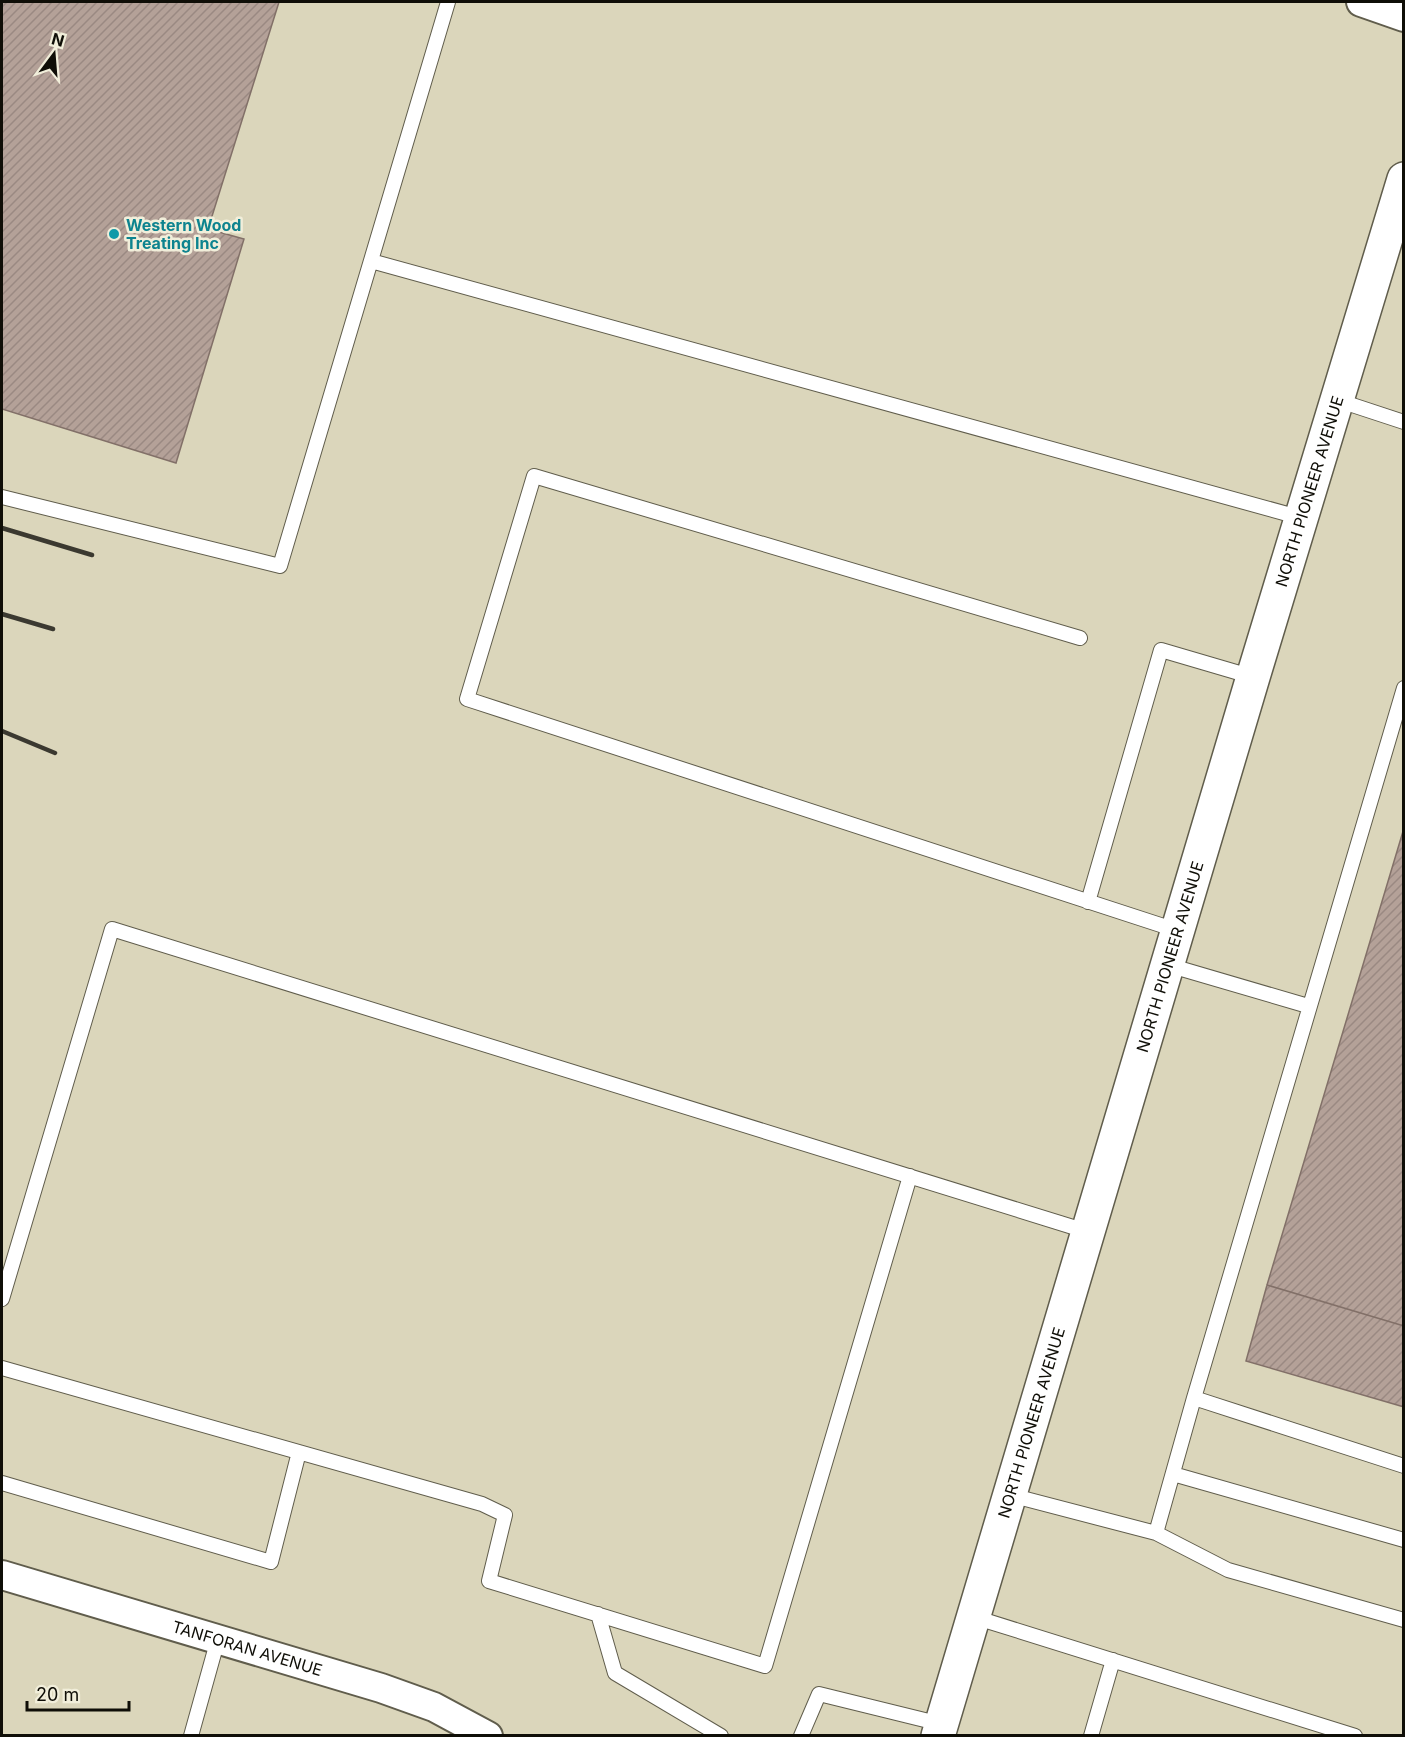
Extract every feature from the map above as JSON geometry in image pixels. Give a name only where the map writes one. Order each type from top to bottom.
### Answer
[{"type":"street","points":[[1361,2],[1404,17]]},
{"type":"street","name":"NORTH PIONEER AVENUE","points":[[940,1730],[1253,677],[1404,179]]},
{"type":"street","name":"TANFORAN AVENUE","points":[[2,1575],[381,1688],[434,1707],[488,1736]]},
{"type":"lane","points":[[2,497],[280,566],[448,2]]},
{"type":"lane","points":[[371,261],[1302,518]]},
{"type":"lane","points":[[1337,400],[1404,422]]},
{"type":"lane","points":[[1080,638],[534,476],[467,699],[1179,931]]},
{"type":"lane","points":[[1088,902],[1161,650],[1253,677]]},
{"type":"lane","points":[[1156,1533],[1308,1006],[1404,688]]},
{"type":"lane","points":[[2,1299],[112,929],[1089,1232]]},
{"type":"lane","points":[[1168,965],[1308,1006]]},
{"type":"lane","points":[[2,1368],[482,1504],[505,1515],[489,1581],[765,1666],[910,1176]]},
{"type":"lane","points":[[1194,1398],[1404,1466]]},
{"type":"lane","points":[[2,1483],[271,1562],[299,1452]]},
{"type":"lane","points":[[1173,1474],[1404,1540]]},
{"type":"lane","points":[[1010,1495],[1156,1533],[1228,1570],[1404,1620]]},
{"type":"lane","points":[[598,1614],[615,1673],[721,1736]]},
{"type":"lane","points":[[974,1617],[1355,1736]]},
{"type":"lane","points":[[191,1736],[218,1640]]},
{"type":"lane","points":[[1091,1736],[1113,1660]]},
{"type":"lane","points":[[801,1736],[819,1694],[940,1730]]},
{"type":"shaded area","points":[[2,2],[1403,2],[1403,1735],[2,1735]]},
{"type":"building","name":"Western Wood Treating Inc","points":[[2,2],[279,2],[208,229],[244,239],[176,463],[2,409]]},
{"type":"building","points":[[1404,828],[1404,1326],[1267,1285]]},
{"type":"building","points":[[1267,1285],[1404,1326],[1404,1407],[1246,1361]]},
{"type":"railway","points":[[2,528],[92,555]]},
{"type":"railway","points":[[2,614],[53,629]]},
{"type":"railway","points":[[2,731],[55,753]]},
{"type":"place","name":"Western Wood Treating Inc","points":[[114,234]]}]
